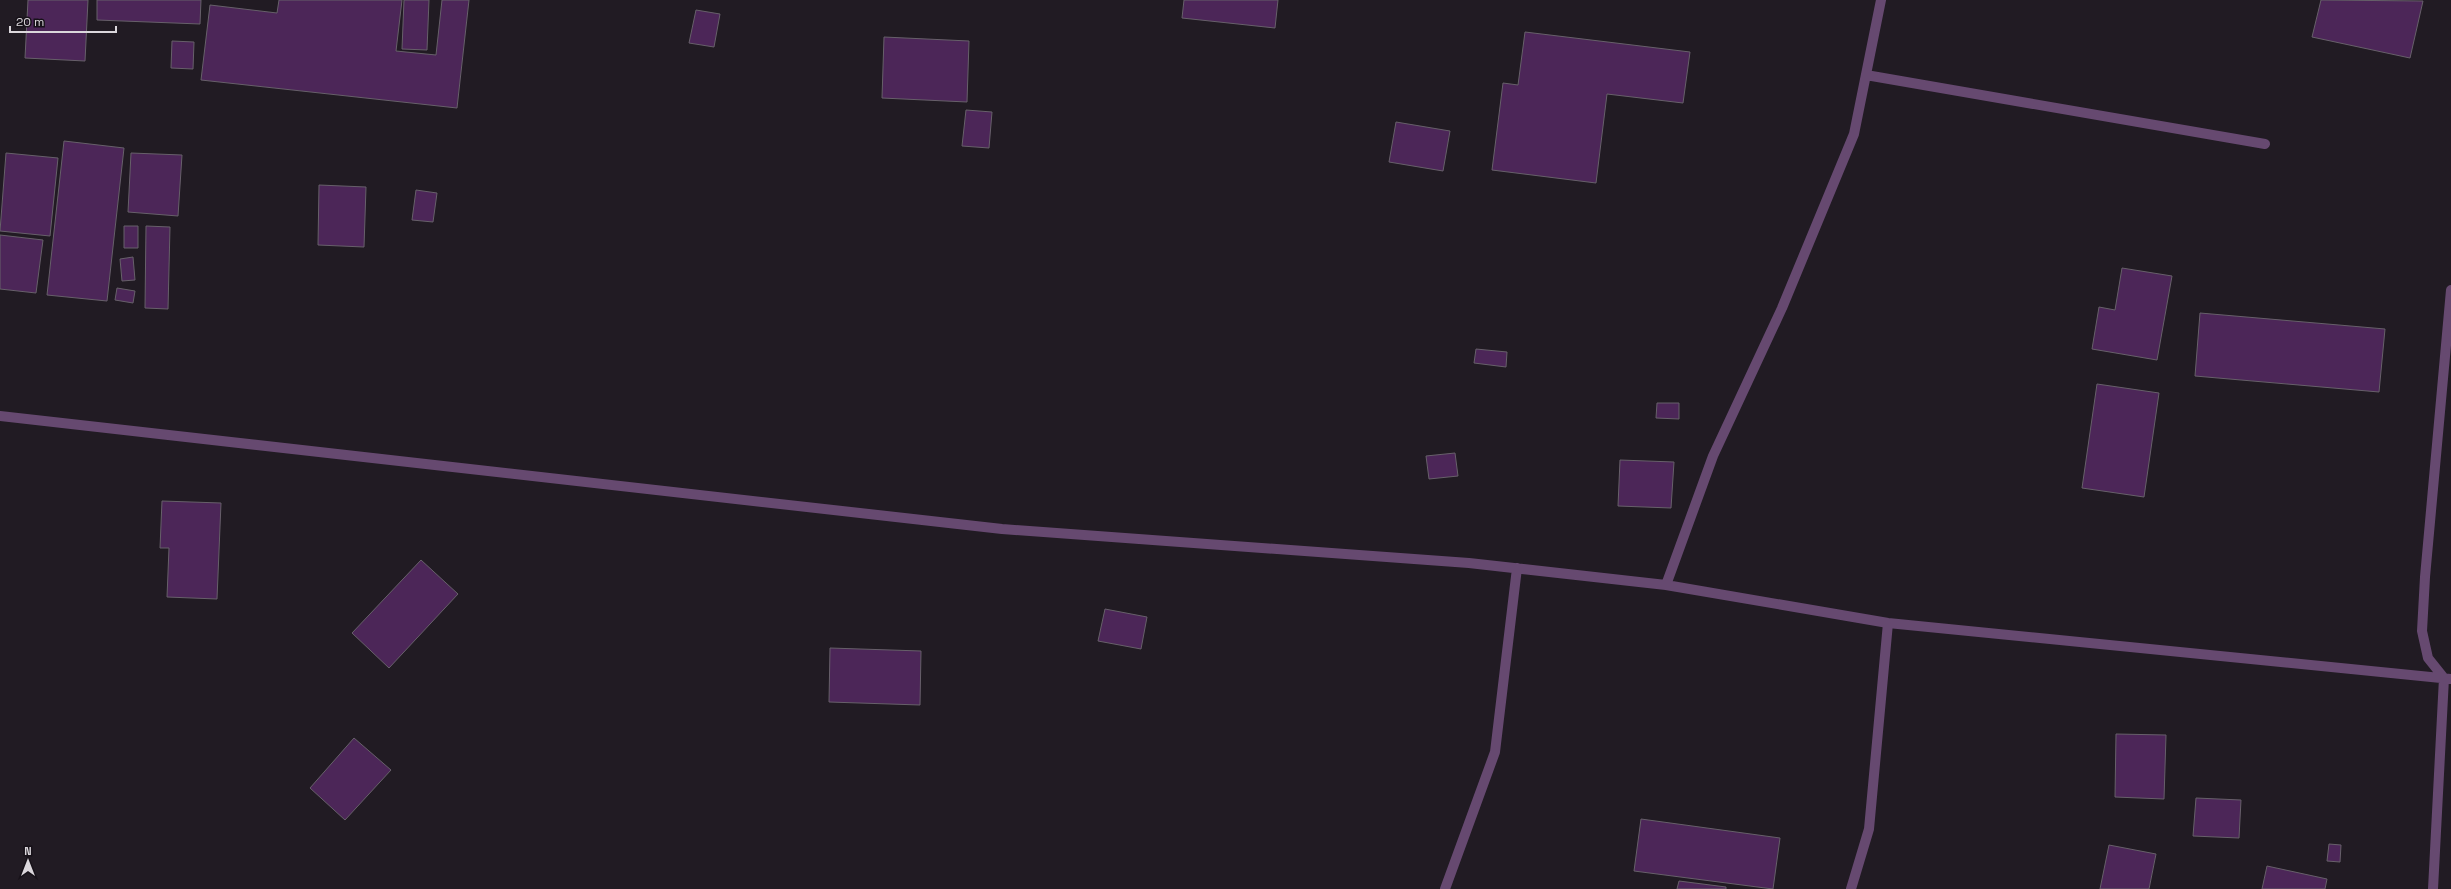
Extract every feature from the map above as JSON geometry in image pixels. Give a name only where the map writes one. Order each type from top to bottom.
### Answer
[{"type":"street","points":[[1666,585],[1713,456],[1782,308],[1854,134],[1881,0]]},
{"type":"street","points":[[1866,75],[2265,144]]},
{"type":"street","points":[[2433,889],[2447,679],[2428,658],[2422,631],[2425,577],[2451,290]]},
{"type":"street","points":[[0,416],[1002,529],[1517,568],[1666,585],[1888,623],[2447,679]]},
{"type":"street","points":[[1445,889],[1495,752],[1517,568]]},
{"type":"street","points":[[1851,889],[1869,829],[1888,623]]},
{"type":"building","points":[[28,0],[88,0],[85,61],[25,58]]},
{"type":"building","points":[[97,0],[201,0],[200,24],[97,20]]},
{"type":"building","points":[[279,0],[402,0],[396,51],[436,55],[442,0],[469,0],[457,108],[201,80],[210,5],[277,13]]},
{"type":"building","points":[[404,0],[429,0],[427,50],[402,49]]},
{"type":"building","points":[[1184,0],[1278,0],[1275,28],[1182,18]]},
{"type":"building","points":[[2321,0],[2423,1],[2410,58],[2312,37]]},
{"type":"building","points":[[696,10],[720,14],[714,47],[689,43]]},
{"type":"building","points":[[1525,32],[1690,52],[1683,103],[1607,94],[1596,183],[1492,170],[1503,83],[1518,85]]},
{"type":"building","points":[[884,37],[969,41],[967,102],[882,98]]},
{"type":"building","points":[[172,41],[194,42],[193,69],[171,68]]},
{"type":"building","points":[[966,110],[992,112],[989,148],[962,146]]},
{"type":"building","points":[[1396,122],[1450,131],[1443,171],[1389,162]]},
{"type":"building","points":[[64,141],[124,148],[107,301],[47,295]]},
{"type":"building","points":[[6,153],[58,158],[50,236],[0,231]]},
{"type":"building","points":[[131,153],[182,155],[178,216],[128,212]]},
{"type":"building","points":[[319,185],[366,187],[364,247],[318,245]]},
{"type":"building","points":[[416,190],[437,193],[433,222],[412,220]]},
{"type":"building","points":[[124,226],[138,226],[138,248],[124,248]]},
{"type":"building","points":[[146,226],[170,227],[168,309],[145,308]]},
{"type":"building","points":[[0,235],[43,240],[36,293],[0,289]]},
{"type":"building","points":[[133,257],[135,280],[122,281],[120,259]]},
{"type":"building","points":[[2122,268],[2172,276],[2157,360],[2092,349],[2099,307],[2115,310]]},
{"type":"building","points":[[117,288],[135,291],[133,303],[115,300]]},
{"type":"building","points":[[2200,313],[2385,329],[2379,392],[2195,376]]},
{"type":"building","points":[[1476,349],[1507,352],[1506,367],[1474,363]]},
{"type":"building","points":[[2097,384],[2159,393],[2144,497],[2082,488]]},
{"type":"building","points":[[1657,403],[1679,403],[1679,419],[1656,418]]},
{"type":"building","points":[[1455,453],[1458,476],[1429,479],[1426,456]]},
{"type":"building","points":[[1620,460],[1674,462],[1671,508],[1618,506]]},
{"type":"building","points":[[162,501],[221,503],[217,599],[167,597],[169,548],[160,548]]},
{"type":"building","points":[[421,560],[458,594],[389,668],[352,633]]},
{"type":"building","points":[[1105,609],[1147,617],[1141,649],[1098,641]]},
{"type":"building","points":[[830,648],[921,651],[920,705],[829,702]]},
{"type":"building","points":[[2116,734],[2166,735],[2164,799],[2115,797]]},
{"type":"building","points":[[354,738],[391,770],[345,820],[310,788]]},
{"type":"building","points":[[2196,798],[2241,800],[2239,838],[2193,836]]},
{"type":"building","points":[[1641,819],[1780,838],[1773,889],[1634,871]]},
{"type":"building","points":[[2329,844],[2341,845],[2340,862],[2327,861]]},
{"type":"building","points":[[2109,845],[2156,854],[2149,889],[2100,889]]},
{"type":"building","points":[[2267,866],[2327,879],[2325,889],[2262,889]]},
{"type":"building","points":[[1679,881],[1726,887],[1726,889],[1677,889]]}]
